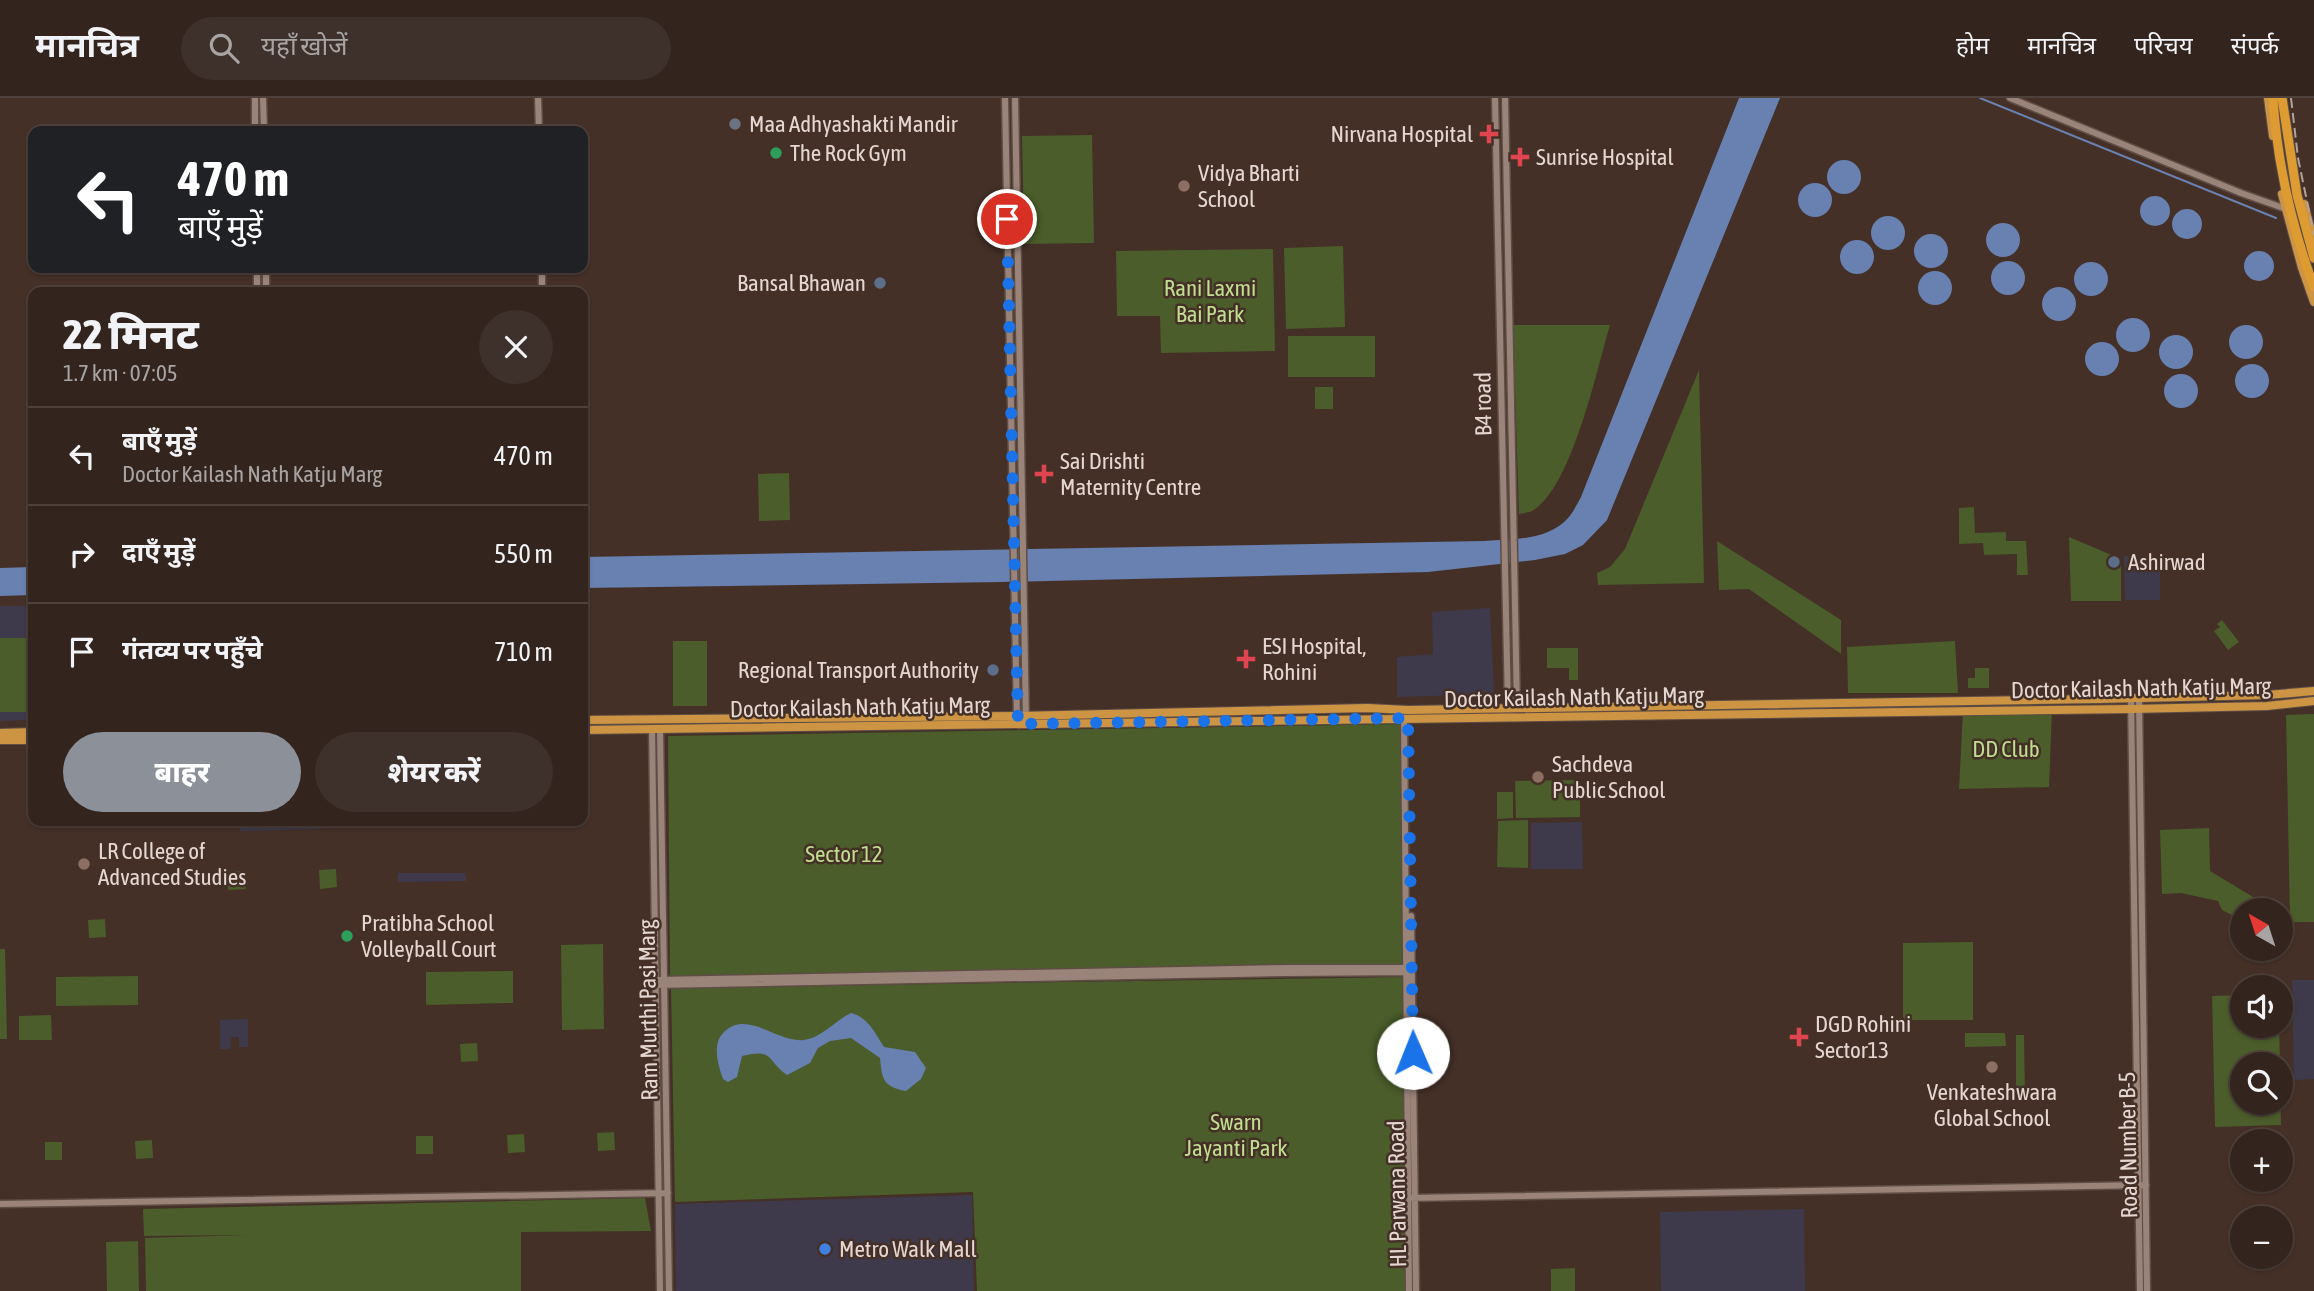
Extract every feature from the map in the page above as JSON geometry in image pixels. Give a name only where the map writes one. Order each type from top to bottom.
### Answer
[{"type":"highway","points":[[2271,98],[2287,196],[2300,248],[2314,287]]},
{"type":"highway","points":[[2283,98],[2297,195],[2314,258]]},
{"type":"main road","points":[[2271,98],[2277,166],[2286,209],[2314,302]]},
{"type":"main road","points":[[2283,98],[2291,147],[2311,220],[2314,242]]},
{"type":"main road","name":"Doctor Kailash Nath Katju Marg","points":[[588,720],[737,723],[1022,720],[1513,708],[2135,698],[2267,695],[2314,691]]},
{"type":"main road","name":"Doctor Kailash Nath Katju Marg","points":[[1350,714],[1406,718],[2135,709],[2267,706],[2314,701]]},
{"type":"main road","name":"Doctor Kailash Nath Katju Marg","points":[[588,730],[656,729],[737,723]]},
{"type":"main road","points":[[0,733],[28,732]]},
{"type":"main road","points":[[0,740],[28,740]]},
{"type":"street","points":[[255,98],[255,126]]},
{"type":"street","points":[[263,98],[264,126]]},
{"type":"street","points":[[538,98],[539,126]]},
{"type":"street","points":[[1006,98],[1013,530],[1022,720]]},
{"type":"street","points":[[1015,98],[1024,629],[1022,720]]},
{"type":"street","name":"B4 road","points":[[1495,98],[1505,582],[1513,708]]},
{"type":"street","name":"B4 road","points":[[1505,98],[1515,582],[1513,708]]},
{"type":"street","points":[[2010,98],[2286,209]]},
{"type":"street","points":[[1016,629],[1024,629]]},
{"type":"street","points":[[2135,698],[2142,1185],[2140,1291]]},
{"type":"street","name":"Road Number B-5","points":[[2135,709],[2143,999],[2142,1185],[2147,1291]]},
{"type":"street","name":"HL Parwana Road","points":[[1406,718],[1411,1198],[1416,1291]]},
{"type":"street","name":"Ram Murthi Pasi Marg","points":[[656,729],[664,1193],[669,1291]]},
{"type":"street","points":[[661,983],[1287,968],[1409,970]]},
{"type":"street","points":[[1409,1291],[1411,1198],[2142,1185]]},
{"type":"street","points":[[0,1204],[664,1193]]},
{"type":"street","name":"Ram Murthi Pasi Marg","points":[[660,1291],[664,1193]]},
{"type":"shaded area","points":[[2124,555],[2160,570],[2160,600],[2125,600]]},
{"type":"shaded area","points":[[0,606],[28,606],[28,720],[0,721]]},
{"type":"shaded area","points":[[1490,608],[1494,694],[1397,697],[1397,657],[1433,654],[1432,612]]},
{"type":"shaded area","points":[[1582,822],[1583,869],[1531,869],[1531,823]]},
{"type":"shaded area","points":[[240,826],[321,826],[321,829],[240,831]]},
{"type":"shaded area","points":[[398,873],[465,873],[466,881],[398,882]]},
{"type":"shaded area","points":[[2293,980],[2314,980],[2314,1079],[2294,1080]]},
{"type":"shaded area","points":[[248,1019],[248,1047],[239,1047],[239,1037],[231,1037],[230,1049],[220,1049],[220,1020]]},
{"type":"shaded area","name":"Metro Walk Mall","points":[[972,1195],[974,1291],[676,1291],[675,1204]]},
{"type":"shaded area","points":[[1804,1209],[1805,1291],[1661,1291],[1660,1212]]},
{"type":"green space","points":[[1092,135],[1094,243],[1024,244],[1022,136]]},
{"type":"green space","points":[[1343,246],[1345,327],[1286,329],[1284,248]]},
{"type":"green space","name":"Rani Laxmi Bai Park","points":[[1273,249],[1275,351],[1161,353],[1160,316],[1117,316],[1116,251]]},
{"type":"green space","points":[[1513,325],[1610,325],[1581,428],[1558,481],[1545,500],[1530,512],[1519,514]]},
{"type":"green space","points":[[1288,336],[1375,336],[1375,377],[1288,377]]},
{"type":"green space","points":[[1699,370],[1704,583],[1598,585],[1597,573],[1610,567],[1625,549]]},
{"type":"green space","points":[[1315,387],[1333,387],[1333,409],[1315,409]]},
{"type":"green space","points":[[789,473],[790,520],[759,521],[758,474]]},
{"type":"green space","points":[[1974,507],[1975,533],[2006,532],[2006,541],[2026,541],[2028,575],[2017,575],[2017,554],[1984,555],[1983,543],[1959,544],[1959,508]]},
{"type":"green space","points":[[2069,537],[2121,559],[2121,601],[2071,601]]},
{"type":"green space","points":[[1717,541],[1841,620],[1841,654],[1749,589],[1719,590]]},
{"type":"green space","points":[[2222,620],[2239,642],[2228,650],[2214,631],[2220,627],[2217,624]]},
{"type":"green space","points":[[0,638],[28,638],[28,712],[0,712]]},
{"type":"green space","points":[[673,641],[707,641],[707,706],[673,706]]},
{"type":"green space","points":[[1955,641],[1958,693],[1848,693],[1847,647]]},
{"type":"green space","points":[[1547,648],[1578,648],[1578,680],[1569,680],[1569,668],[1547,668]]},
{"type":"green space","points":[[1975,668],[1989,668],[1989,688],[1968,688],[1968,678],[1975,678]]},
{"type":"green space","name":"DD Club","points":[[2052,710],[2049,787],[1959,789],[1963,711]]},
{"type":"green space","points":[[2314,714],[2314,922],[2293,922],[2293,898],[2290,898],[2286,715]]},
{"type":"green space","name":"Sector 12","points":[[1402,724],[1405,964],[670,979],[668,736]]},
{"type":"green space","points":[[1580,780],[1580,817],[1516,818],[1515,781]]},
{"type":"green space","points":[[1497,792],[1513,792],[1513,818],[1497,819]]},
{"type":"green space","points":[[1528,820],[1528,868],[1497,867],[1498,821]]},
{"type":"green space","points":[[2209,828],[2210,871],[2255,898],[2230,898],[2230,914],[2222,910],[2218,901],[2181,893],[2162,894],[2160,830]]},
{"type":"green space","points":[[336,869],[337,887],[320,889],[319,870]]},
{"type":"green space","points":[[244,871],[246,889],[228,890],[227,872]]},
{"type":"green space","points":[[105,919],[106,937],[89,938],[88,920]]},
{"type":"green space","points":[[1973,942],[1973,1020],[1903,1020],[1903,943]]},
{"type":"green space","points":[[603,944],[604,1029],[562,1030],[561,945]]},
{"type":"green space","points":[[0,949],[5,949],[7,1039],[0,1039]]},
{"type":"green space","points":[[513,971],[513,1003],[426,1005],[426,972]]},
{"type":"green space","points":[[138,976],[138,1005],[56,1006],[56,977]]},
{"type":"green space","name":"Swarn Jayanti Park","points":[[1404,977],[1407,1291],[977,1291],[973,1192],[675,1202],[671,988]]},
{"type":"green space","points":[[2230,995],[2230,1038],[2279,1038],[2280,1052],[2230,1052],[2230,1115],[2281,1115],[2281,1125],[2215,1127],[2212,996]]},
{"type":"green space","points":[[51,1015],[52,1040],[19,1040],[19,1016]]},
{"type":"green space","points":[[1965,1033],[2005,1033],[2006,1046],[1965,1047]]},
{"type":"green space","points":[[2016,1035],[2024,1035],[2025,1099],[2016,1099]]},
{"type":"green space","points":[[477,1043],[478,1061],[461,1062],[460,1044]]},
{"type":"green space","points":[[614,1132],[615,1150],[598,1151],[597,1133]]},
{"type":"green space","points":[[524,1134],[525,1152],[508,1153],[507,1135]]},
{"type":"green space","points":[[416,1136],[433,1136],[433,1154],[416,1154]]},
{"type":"green space","points":[[152,1140],[153,1158],[136,1159],[135,1141]]},
{"type":"green space","points":[[45,1142],[62,1142],[62,1160],[45,1160]]},
{"type":"green space","points":[[645,1198],[651,1231],[521,1232],[521,1291],[146,1291],[145,1238],[246,1235],[144,1236],[143,1209]]},
{"type":"green space","points":[[138,1241],[139,1291],[107,1291],[106,1242]]},
{"type":"green space","points":[[1575,1268],[1575,1291],[1551,1291],[1551,1269]]},
{"type":"water","points":[[1739,98],[1780,98],[1607,520],[1583,545],[1565,554],[1428,572],[588,588],[588,557],[1518,539],[1541,535],[1561,525],[1581,497]]},
{"type":"water","points":[[1844,160],[1856,165],[1861,177],[1856,189],[1844,194],[1832,189],[1827,177],[1832,165]]},
{"type":"water","points":[[1815,183],[1827,188],[1832,200],[1827,212],[1815,217],[1803,212],[1798,200],[1803,188]]},
{"type":"water","points":[[2155,196],[2161,197],[2169,205],[2169,217],[2161,225],[2155,226],[2149,225],[2141,217],[2140,211],[2141,205],[2149,197]]},
{"type":"water","points":[[2187,209],[2193,210],[2201,218],[2201,230],[2193,238],[2187,239],[2181,238],[2173,230],[2172,224],[2173,218],[2181,210]]},
{"type":"water","points":[[1888,216],[1900,221],[1905,233],[1900,245],[1888,250],[1876,245],[1871,233],[1876,221]]},
{"type":"water","points":[[2003,223],[2015,228],[2020,240],[2015,252],[2003,257],[1991,252],[1986,240],[1991,228]]},
{"type":"water","points":[[1931,234],[1943,239],[1948,251],[1943,263],[1931,268],[1919,263],[1914,251],[1919,239]]},
{"type":"water","points":[[1857,240],[1869,245],[1874,257],[1869,269],[1857,274],[1845,269],[1840,257],[1845,245]]},
{"type":"water","points":[[2259,251],[2265,252],[2273,260],[2273,272],[2265,280],[2259,281],[2253,280],[2245,272],[2244,266],[2245,260],[2253,252]]},
{"type":"water","points":[[2008,261],[2020,266],[2025,278],[2020,290],[2008,295],[1996,290],[1991,278],[1996,266]]},
{"type":"water","points":[[2091,262],[2103,267],[2108,279],[2103,291],[2091,296],[2079,291],[2074,279],[2079,267]]},
{"type":"water","points":[[1935,271],[1947,276],[1952,288],[1947,300],[1935,305],[1923,300],[1918,288],[1923,276]]},
{"type":"water","points":[[2059,287],[2071,292],[2076,304],[2071,316],[2059,321],[2047,316],[2042,304],[2047,292]]},
{"type":"water","points":[[2133,318],[2145,323],[2150,335],[2145,347],[2133,352],[2121,347],[2116,335],[2121,323]]},
{"type":"water","points":[[2246,325],[2258,330],[2263,342],[2258,354],[2246,359],[2234,354],[2229,342],[2234,330]]},
{"type":"water","points":[[2176,335],[2188,340],[2193,352],[2188,364],[2176,369],[2164,364],[2159,352],[2164,340]]},
{"type":"water","points":[[2102,342],[2114,347],[2119,359],[2114,371],[2102,376],[2090,371],[2085,359],[2090,347]]},
{"type":"water","points":[[2252,364],[2264,369],[2269,381],[2264,393],[2252,398],[2240,393],[2235,381],[2240,369]]},
{"type":"water","points":[[2181,374],[2193,379],[2198,391],[2193,403],[2181,408],[2169,403],[2164,391],[2169,379]]},
{"type":"water","points":[[28,567],[28,595],[0,596],[0,568]]},
{"type":"water","points":[[851,1013],[867,1022],[884,1047],[915,1052],[926,1068],[921,1079],[906,1091],[893,1087],[883,1077],[880,1058],[851,1038],[830,1041],[818,1048],[810,1063],[787,1075],[765,1055],[760,1053],[742,1056],[737,1077],[728,1082],[723,1079],[718,1061],[718,1043],[723,1033],[732,1026],[752,1025],[793,1040],[804,1040],[816,1036]]},
{"type":"waterway","points":[[1980,98],[2276,218]]},
{"type":"railway","points":[[2291,98],[2298,158],[2314,235]]},
{"type":"place","name":"Maa Adhyashakti Mandir","points":[[735,124]]},
{"type":"place","name":"Nirvana Hospital","points":[[1489,134]]},
{"type":"place","name":"The Rock Gym","points":[[776,153]]},
{"type":"place","name":"Sunrise Hospital","points":[[1520,157]]},
{"type":"place","name":"Vidya Bharti School","points":[[1184,186]]},
{"type":"place","name":"Bansal Bhawan","points":[[880,283]]},
{"type":"place","name":"Sai Drishti Maternity Centre","points":[[1044,474]]},
{"type":"place","name":"Ashirwad","points":[[2114,562]]},
{"type":"place","name":"ESI Hospital, Rohini","points":[[1246,659]]},
{"type":"place","name":"Regional Transport Authority","points":[[993,670]]},
{"type":"place","name":"Sachdeva Public School","points":[[1538,777]]},
{"type":"place","name":"LR College of Advanced Studies","points":[[84,864]]},
{"type":"place","name":"Pratibha School Volleyball Court","points":[[347,936]]},
{"type":"place","name":"DGD Rohini Sector13","points":[[1799,1037]]},
{"type":"place","name":"Venkateshwara Global School","points":[[1992,1067]]},
{"type":"place","name":"Metro Walk Mall","points":[[825,1249]]},
{"type":"route","points":[[1007,219],[1018,724],[1408,718],[1413,1053]]}]
